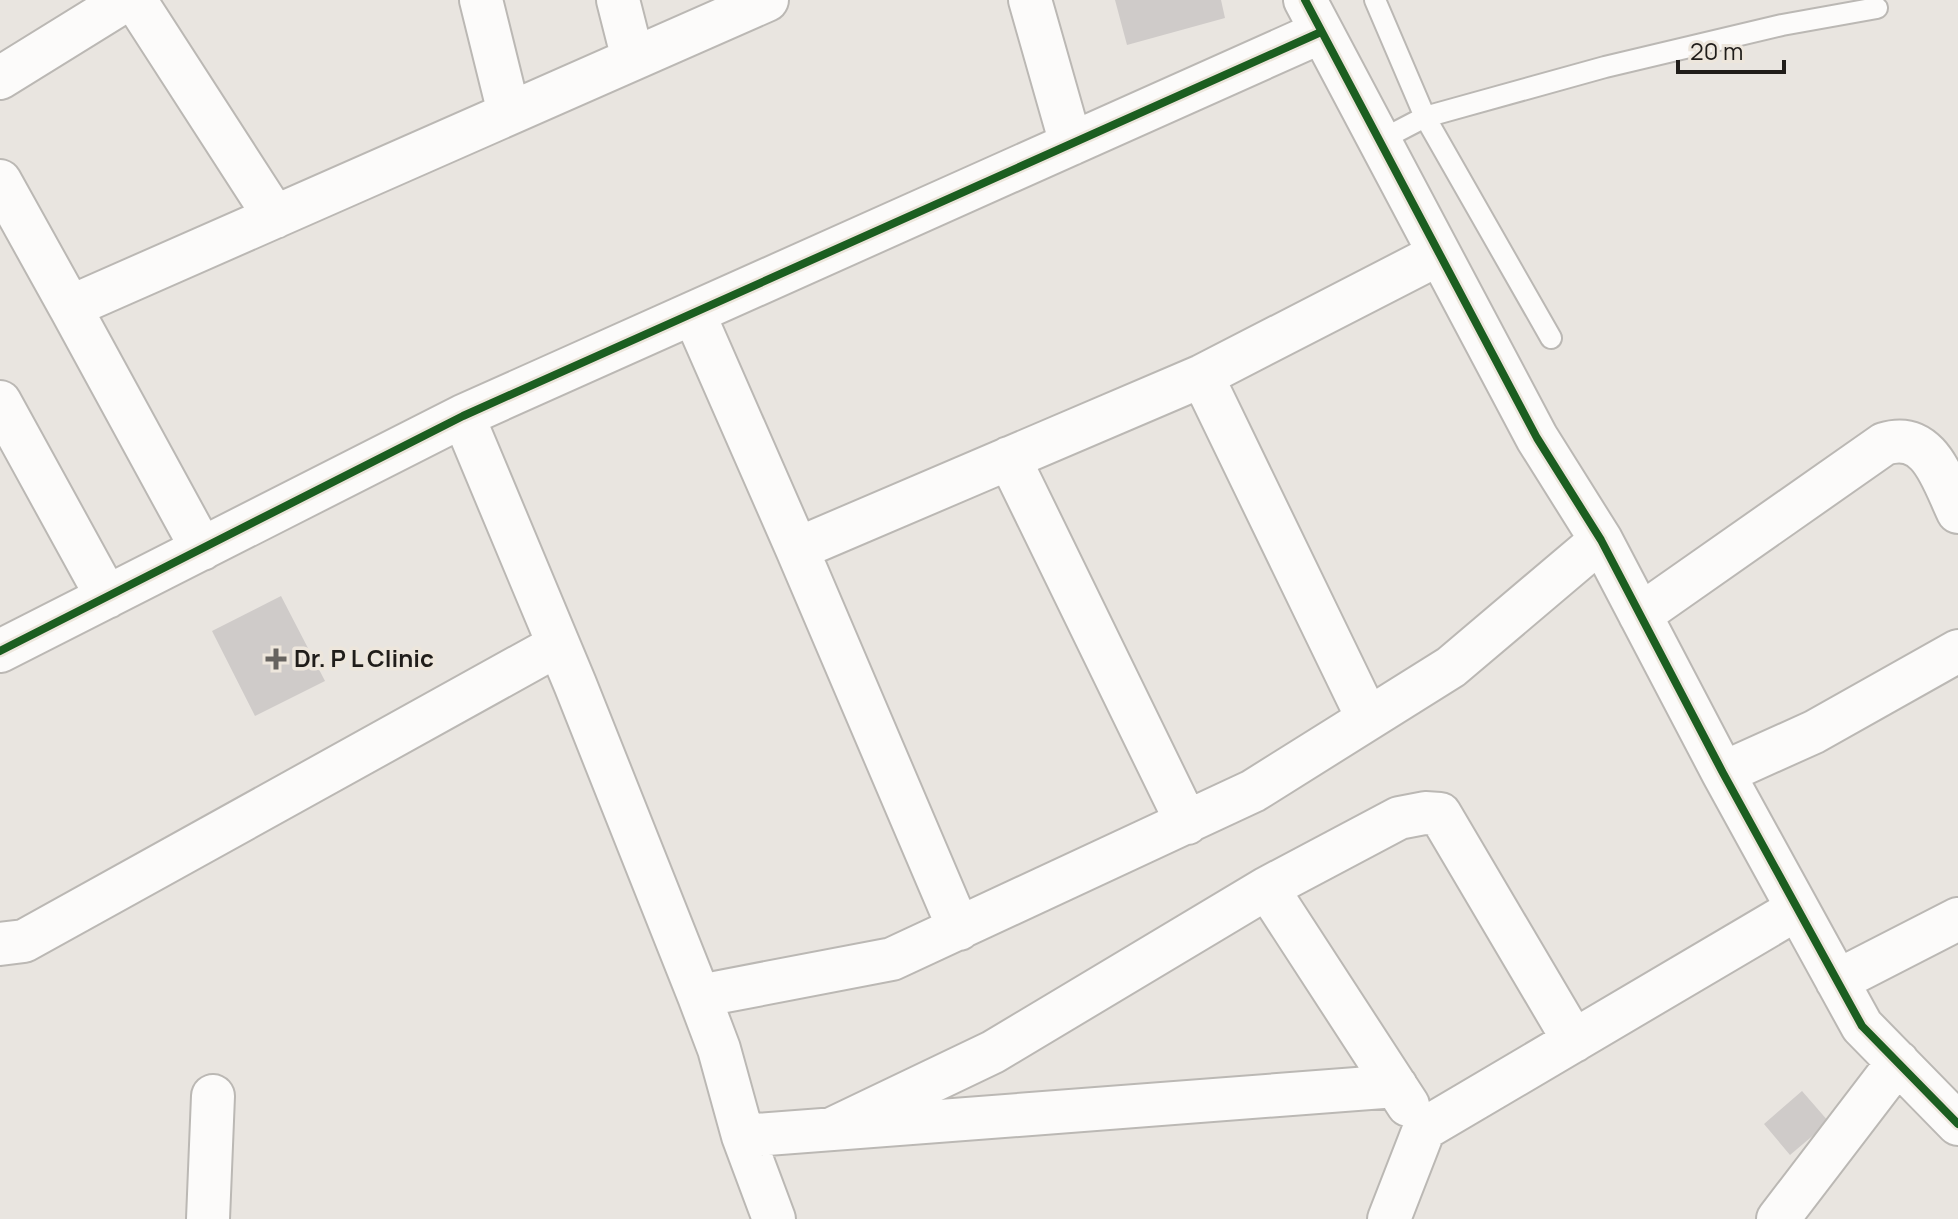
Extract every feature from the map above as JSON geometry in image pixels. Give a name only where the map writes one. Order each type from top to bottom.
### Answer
[{"type":"street","points":[[0,78],[126,0]]},
{"type":"street","points":[[135,0],[275,217]]},
{"type":"street","points":[[481,0],[509,113]]},
{"type":"street","points":[[618,0],[633,59]]},
{"type":"street","points":[[1030,0],[1071,144]]},
{"type":"street","points":[[70,307],[760,1]]},
{"type":"street","points":[[0,651],[463,416],[1071,144],[1313,16],[1537,438],[1601,540],[1723,773],[1862,1026],[1958,1124]]},
{"type":"street","points":[[5,202],[70,307],[202,549]]},
{"type":"street","points":[[797,549],[1202,376],[1439,254]]},
{"type":"street","points":[[694,314],[959,929]]},
{"type":"street","points":[[1202,376],[1368,719]]},
{"type":"street","points":[[0,402],[107,597]]},
{"type":"street","points":[[463,416],[699,996],[774,1219]]},
{"type":"street","points":[[1640,615],[1884,444],[1897,440],[1916,443],[1927,453],[1958,512]]},
{"type":"street","points":[[1009,458],[1187,823]]},
{"type":"street","points":[[699,996],[892,959],[1253,791],[1451,667],[1601,540]]},
{"type":"street","points":[[0,944],[24,941],[558,645]]},
{"type":"street","points":[[1723,773],[1814,732],[1958,651]]},
{"type":"street","points":[[832,1129],[993,1052],[1267,888],[1399,818],[1425,813],[1440,814],[1574,1041]]},
{"type":"street","points":[[1267,888],[1424,1129]]},
{"type":"street","points":[[1389,1219],[1424,1129],[1797,909]]},
{"type":"street","points":[[1837,981],[1958,919]]},
{"type":"street","points":[[1778,1219],[1898,1062]]},
{"type":"street","points":[[738,1119],[832,1129],[1396,1086]]},
{"type":"street","points":[[208,1219],[213,1096]]},
{"type":"lane","points":[[1375,0],[1425,117],[1551,338]]},
{"type":"lane","points":[[1379,141],[1425,117],[1634,60],[1782,25],[1877,8]]},
{"type":"building","points":[[1115,0],[1221,0],[1225,18],[1127,45]]},
{"type":"building","points":[[281,596],[325,681],[255,716],[212,631]]},
{"type":"building","points":[[1802,1091],[1829,1122],[1790,1155],[1764,1124]]},
{"type":"cycle path","points":[[1305,0],[1537,438],[1601,540],[1723,773],[1862,1026],[1958,1124]]},
{"type":"cycle path","points":[[0,651],[463,416],[1321,32]]},
{"type":"place","name":"Dr. P L Clinic","points":[[276,659]]}]
